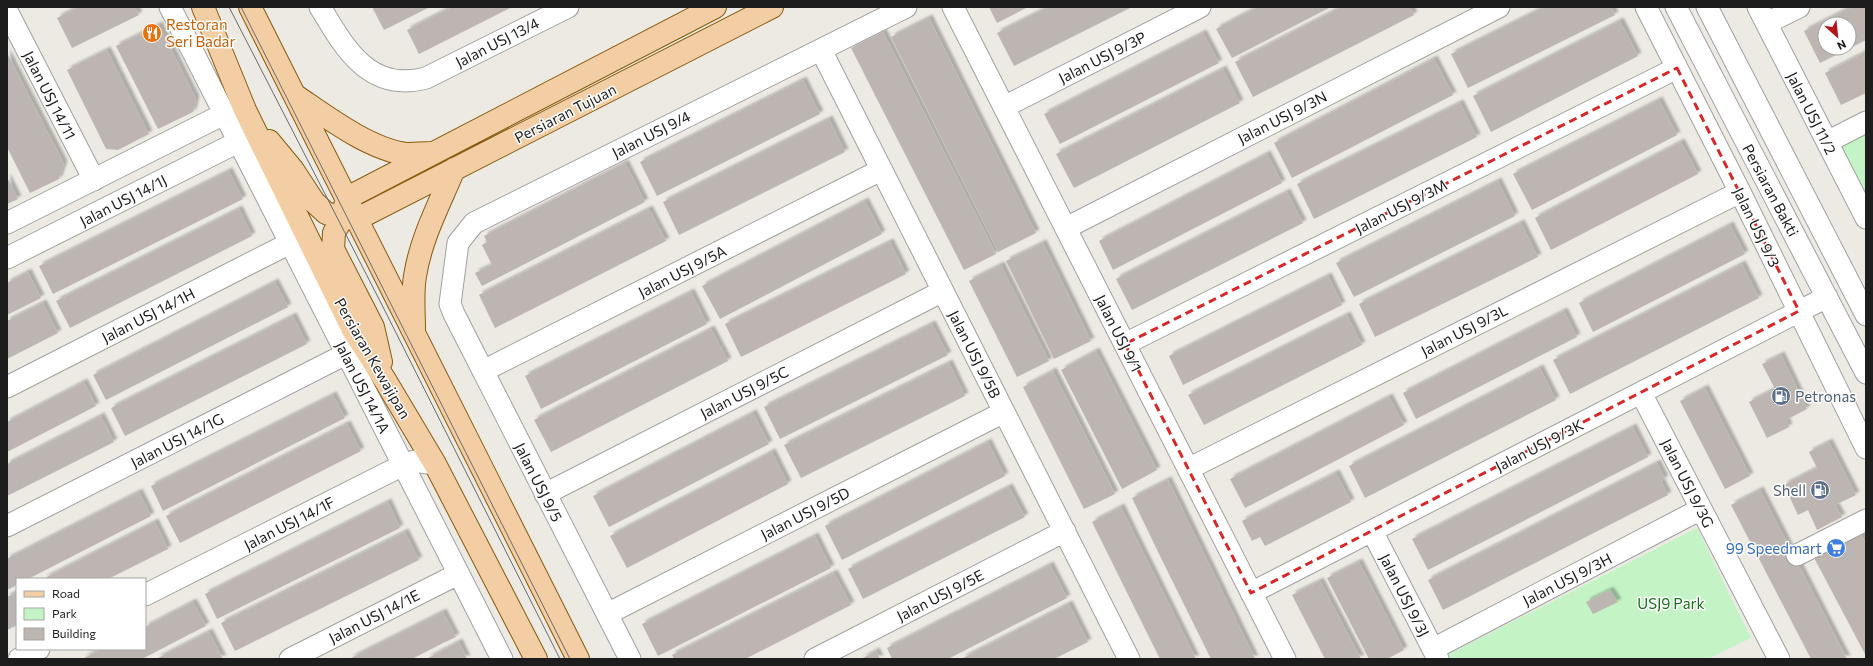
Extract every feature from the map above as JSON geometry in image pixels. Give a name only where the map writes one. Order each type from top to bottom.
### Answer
[{"type":"main road","name":"Persiaran Kewajipan","points":[[203,7],[234,112],[352,328],[435,464],[536,659]]},
{"type":"main road","points":[[250,7],[295,95],[349,212],[414,332],[578,659]]},
{"type":"main road","name":"Persiaran Tujuan","points":[[349,212],[434,153],[715,7]]},
{"type":"main road","name":"Persiaran Tujuan","points":[[349,212],[454,169],[772,7]]},
{"type":"main road","points":[[295,95],[357,136],[406,154],[434,153]]},
{"type":"main road","points":[[234,112],[293,170],[314,202],[326,213],[349,212]]},
{"type":"main road","points":[[414,332],[415,277],[428,224],[439,205],[454,169]]},
{"type":"main road","points":[[349,212],[334,233],[333,250],[373,327],[385,380]]},
{"type":"street","name":"Jalan USJ 14/1A","points":[[170,7],[234,112],[238,142],[502,659]]},
{"type":"street","name":"Jalan USJ 13/4","points":[[320,7],[342,43],[364,68],[396,82],[411,82],[426,78],[568,7]]},
{"type":"street","name":"Jalan USJ 9/4","points":[[450,304],[458,243],[474,223],[906,7]]},
{"type":"street","name":"Jalan USJ 9/1","points":[[953,7],[1285,659]]},
{"type":"street","name":"Jalan USJ 9/3P","points":[[1004,107],[1200,7]]},
{"type":"street","name":"Jalan USJ 9/3N","points":[[1066,228],[1499,7]]},
{"type":"street","name":"Jalan USJ 9/3","points":[[1646,7],[1740,192],[1866,448]]},
{"type":"street","name":"Persiaran Bakti","points":[[1676,7],[1866,373]]},
{"type":"street","name":"Persiaran Bakti","points":[[1707,7],[1866,315]]},
{"type":"street","points":[[1762,15],[1799,7]]},
{"type":"street","name":"Jalan USJ 14/11","points":[[10,11],[94,180]]},
{"type":"street","name":"Jalan USJ 11/2","points":[[1762,15],[1866,218]]},
{"type":"street","points":[[1704,61],[1728,48]]},
{"type":"street","name":"Jalan USJ 9/5B","points":[[821,50],[1065,531],[1125,657]]},
{"type":"street","name":"Jalan USJ 9/3M","points":[[1125,344],[1677,68]]},
{"type":"street","points":[[7,223],[234,112]]},
{"type":"street","points":[[1827,142],[1866,122]]},
{"type":"street","name":"Jalan USJ 14/1J","points":[[7,258],[238,142]]},
{"type":"street","name":"Jalan USJ 9/5A","points":[[483,371],[882,170]]},
{"type":"street","name":"Jalan USJ 9/3L","points":[[1188,469],[1740,192]]},
{"type":"street","name":"Jalan USJ 14/1H","points":[[7,387],[290,243]]},
{"type":"street","name":"Jalan USJ 9/5C","points":[[545,494],[943,291]]},
{"type":"street","name":"Jalan USJ 9/3K","points":[[1252,593],[1827,297]]},
{"type":"street","name":"Jalan USJ 9/5","points":[[450,304],[630,659]]},
{"type":"street","name":"Jalan USJ 14/1G","points":[[7,526],[346,354]]},
{"type":"street","name":"Jalan USJ 9/3G","points":[[1641,393],[1779,659]]},
{"type":"street","name":"Jalan USJ 9/5D","points":[[607,614],[1004,412]]},
{"type":"street","name":"Jalan USJ 14/1F","points":[[146,594],[403,465],[414,461],[435,464]]},
{"type":"street","name":"Jalan USJ 9/3H","points":[[1435,654],[1701,509]]},
{"type":"street","points":[[1797,555],[1866,520]]},
{"type":"street","name":"Jalan USJ 9/5E","points":[[815,659],[1065,531]]},
{"type":"street","name":"Jalan USJ 9/3J","points":[[1372,531],[1435,654]]},
{"type":"street","name":"Jalan USJ 14/1E","points":[[290,659],[458,574]]},
{"type":"street","points":[[19,659],[37,650]]},
{"type":"highlighted area","points":[[1677,68],[1799,311],[1251,593],[1125,344]]},
{"type":"green space","points":[[1866,131],[1866,201],[1837,145]]},
{"type":"green space","name":"USJ9 Park","points":[[1697,528],[1751,638],[1708,659],[1449,659],[1447,655]]},
{"type":"building","points":[[79,7],[135,7],[139,15],[72,48],[57,18]]},
{"type":"building","points":[[372,7],[430,7],[384,30]]},
{"type":"building","points":[[452,7],[512,7],[419,54],[407,30]]},
{"type":"building","points":[[989,7],[1028,7],[997,23]]},
{"type":"building","points":[[1049,7],[1132,7],[1014,66],[997,33]]},
{"type":"building","points":[[1258,7],[1331,7],[1232,58],[1216,29]]},
{"type":"building","points":[[1342,7],[1410,7],[1414,15],[1253,97],[1235,62]]},
{"type":"building","points":[[1545,7],[1611,7],[1615,15],[1468,88],[1451,54]]},
{"type":"building","points":[[1852,7],[1866,7],[1866,40],[1857,44],[1857,16],[1834,16]]},
{"type":"building","points":[[929,18],[1036,233],[998,252],[891,37]]},
{"type":"building","points":[[1620,21],[1638,56],[1491,132],[1473,96]]},
{"type":"building","points":[[1817,24],[1817,56],[1834,56],[1820,63],[1804,31]]},
{"type":"building","points":[[159,25],[196,99],[193,112],[158,129],[116,46]]},
{"type":"building","points":[[883,32],[996,254],[964,270],[851,48]]},
{"type":"building","points":[[1203,33],[1219,63],[1060,144],[1044,114]]},
{"type":"building","points":[[107,50],[149,134],[118,150],[106,149],[67,70]]},
{"type":"building","points":[[1866,52],[1866,93],[1841,105],[1825,73]]},
{"type":"building","points":[[7,53],[64,164],[59,179],[30,193],[7,147]]},
{"type":"building","points":[[1434,59],[1453,95],[1292,178],[1274,143]]},
{"type":"building","points":[[1223,69],[1240,103],[1074,188],[1056,154]]},
{"type":"building","points":[[803,80],[820,114],[657,196],[640,162]]},
{"type":"building","points":[[1659,100],[1677,135],[1532,210],[1513,174]]},
{"type":"building","points":[[1460,103],[1477,137],[1314,219],[1297,184]]},
{"type":"building","points":[[829,119],[845,152],[679,235],[663,202]]},
{"type":"building","points":[[1681,142],[1698,174],[1551,250],[1535,218]]},
{"type":"building","points":[[1267,154],[1282,183],[1113,270],[1099,241]]},
{"type":"building","points":[[625,163],[645,202],[482,286],[475,273],[492,265],[482,245],[487,242],[484,236]]},
{"type":"building","points":[[229,171],[243,199],[53,294],[39,266]]},
{"type":"building","points":[[7,177],[18,199],[7,204]]},
{"type":"building","points":[[1498,181],[1515,216],[1354,297],[1336,263]]},
{"type":"building","points":[[1287,192],[1303,223],[1132,310],[1116,279]]},
{"type":"building","points":[[865,201],[882,234],[720,319],[702,286]]},
{"type":"building","points":[[239,209],[252,236],[70,328],[56,301]]},
{"type":"building","points":[[649,209],[666,241],[495,328],[479,295]]},
{"type":"building","points":[[1521,223],[1538,257],[1375,337],[1359,304]]},
{"type":"building","points":[[1730,225],[1745,254],[1593,332],[1579,303]]},
{"type":"building","points":[[890,242],[906,274],[741,357],[725,324]]},
{"type":"building","points":[[1043,243],[1091,341],[1054,359],[1006,261]]},
{"type":"building","points":[[1742,264],[1759,298],[1570,394],[1553,360]]},
{"type":"building","points":[[1001,265],[1049,361],[1017,377],[969,281]]},
{"type":"building","points":[[28,272],[41,298],[7,315],[7,283]]},
{"type":"building","points":[[1328,276],[1342,305],[1183,385],[1169,356]]},
{"type":"building","points":[[275,282],[288,307],[106,400],[93,375]]},
{"type":"building","points":[[691,292],[707,324],[541,409],[525,376]]},
{"type":"building","points":[[43,303],[58,333],[7,359],[7,321]]},
{"type":"building","points":[[1564,311],[1577,337],[1416,419],[1403,393]]},
{"type":"building","points":[[1347,315],[1362,345],[1204,425],[1188,395]]},
{"type":"building","points":[[293,316],[307,344],[125,436],[111,408]]},
{"type":"building","points":[[932,324],[948,355],[780,439],[764,407]]},
{"type":"building","points":[[711,329],[728,361],[551,452],[534,420]]},
{"type":"building","points":[[1096,351],[1157,470],[1122,489],[1061,370]]},
{"type":"building","name":"Petronas","points":[[1781,355],[1807,409],[1786,420],[1789,427],[1767,438],[1749,402],[1775,389],[1762,364]]},
{"type":"building","points":[[949,363],[965,396],[801,478],[784,445]]},
{"type":"building","points":[[1540,368],[1556,400],[1365,498],[1349,466]]},
{"type":"building","points":[[1053,371],[1115,494],[1084,509],[1023,387]]},
{"type":"building","points":[[84,382],[96,406],[7,452],[7,422]]},
{"type":"building","points":[[1705,388],[1750,476],[1725,489],[1680,401]]},
{"type":"building","points":[[333,395],[345,418],[163,511],[151,486]]},
{"type":"building","points":[[1389,397],[1404,425],[1245,508],[1230,479]]},
{"type":"building","points":[[753,413],[769,444],[609,527],[593,496]]},
{"type":"building","points":[[101,416],[114,442],[7,496],[7,464]]},
{"type":"building","points":[[347,424],[361,451],[180,543],[166,516]]},
{"type":"building","points":[[1633,427],[1648,457],[1428,570],[1412,539]]},
{"type":"building","points":[[988,442],[1005,476],[842,560],[825,526]]},
{"type":"building","name":"Shell","points":[[1829,442],[1856,495],[1835,505],[1842,517],[1817,530],[1808,510],[1798,515],[1784,485],[1817,468],[1809,452]]},
{"type":"building","points":[[772,452],[788,484],[627,568],[610,536]]},
{"type":"building","points":[[1657,463],[1665,479],[1661,481],[1668,495],[1443,610],[1428,580]]},
{"type":"building","points":[[1336,473],[1351,502],[1265,546],[1260,537],[1252,541],[1242,521]]},
{"type":"building","points":[[1168,480],[1255,659],[1211,659],[1160,556],[1132,498]]},
{"type":"building","points":[[1009,487],[1025,517],[863,599],[848,569]]},
{"type":"building","points":[[1760,490],[1847,659],[1811,659],[1731,505]]},
{"type":"building","points":[[139,492],[151,516],[30,578],[16,578],[16,586],[7,590],[7,559]]},
{"type":"building","points":[[388,502],[400,528],[217,619],[205,594]]},
{"type":"building","points":[[1121,507],[1196,659],[1160,659],[1092,522]]},
{"type":"building","points":[[155,522],[168,549],[110,578],[45,578]]},
{"type":"building","points":[[1857,528],[1866,544],[1866,656],[1811,552]]},
{"type":"building","points":[[405,532],[419,560],[235,651],[221,623]]},
{"type":"building","points":[[815,536],[831,568],[658,656],[642,624]]},
{"type":"building","points":[[1359,562],[1404,650],[1387,659],[1369,659],[1327,578]]},
{"type":"building","points":[[1050,565],[1067,598],[948,659],[892,659],[887,648]]},
{"type":"building","points":[[834,573],[851,605],[745,659],[674,659],[672,655]]},
{"type":"building","points":[[1320,581],[1361,659],[1325,659],[1292,595]]},
{"type":"building","points":[[1610,590],[1618,602],[1593,614],[1586,602]]},
{"type":"building","points":[[16,592],[16,626],[7,630],[7,597]]},
{"type":"building","points":[[193,602],[206,626],[142,659],[82,659],[100,650],[146,650],[146,626]]},
{"type":"building","points":[[1069,604],[1088,642],[1054,659],[961,659]]},
{"type":"building","points":[[443,612],[456,637],[412,659],[349,659]]},
{"type":"building","points":[[209,632],[223,659],[156,659],[160,657]]},
{"type":"building","points":[[459,642],[467,659],[426,659],[434,655]]},
{"type":"building","points":[[876,651],[880,659],[861,659]]},
{"type":"tram line","points":[[229,7],[381,303],[560,659]]},
{"type":"tram line","points":[[241,7],[570,659]]},
{"type":"place","name":"Restoran Seri Badar","points":[[152,33]]},
{"type":"place","name":"Petronas","points":[[1781,396]]},
{"type":"place","name":"Shell","points":[[1820,490]]},
{"type":"place","name":"99 Speedmart","points":[[1836,548]]}]
